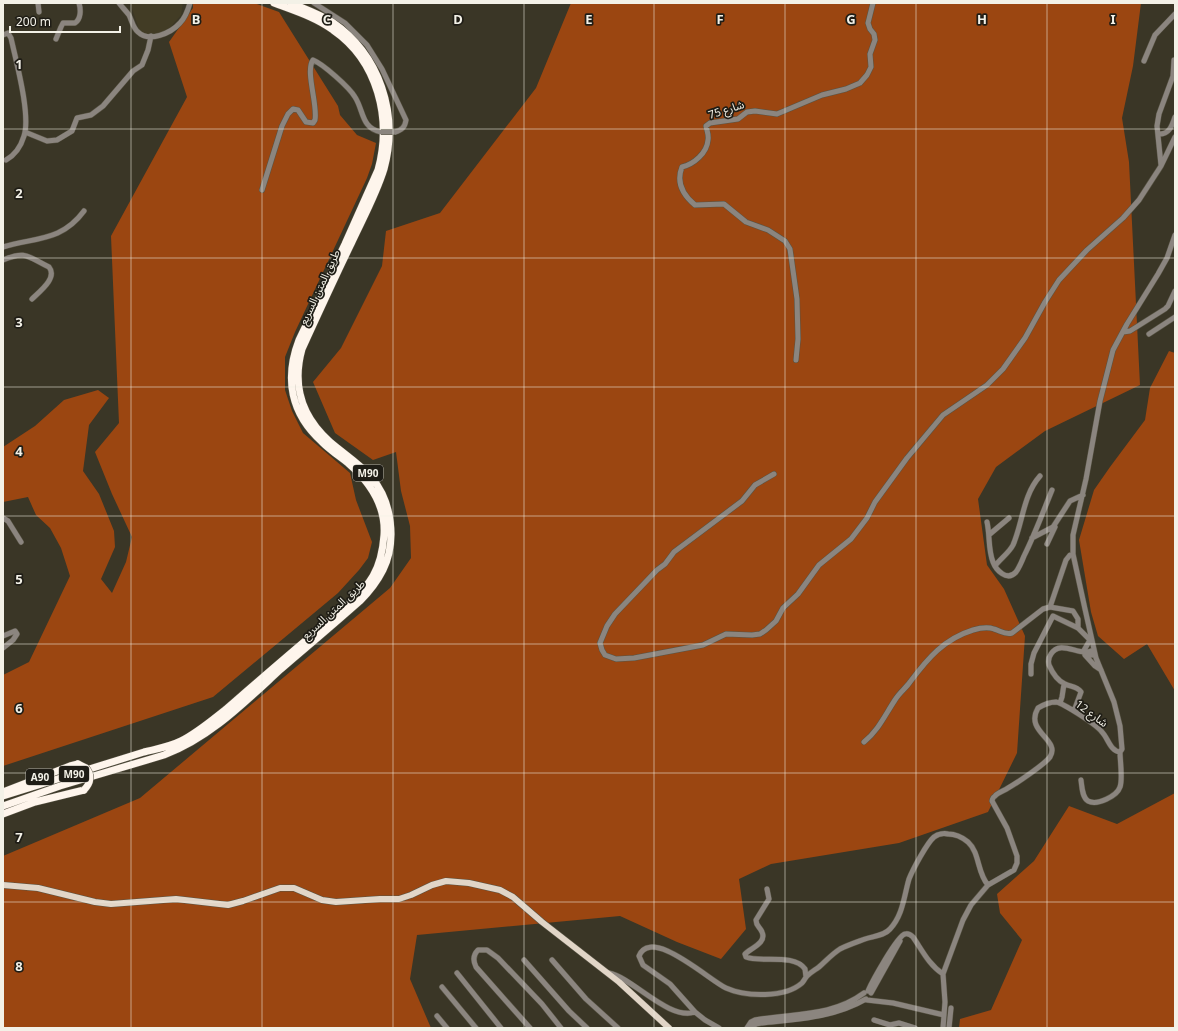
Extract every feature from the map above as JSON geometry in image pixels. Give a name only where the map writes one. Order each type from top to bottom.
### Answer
[{"type":"highway","name":"طريق المتن السريع","points":[[3,796],[144,752],[168,746],[180,741],[206,725],[356,596],[373,576],[381,557],[384,521],[374,492],[361,475],[323,443],[304,422],[294,399],[291,374],[294,351],[345,244],[378,170],[383,139],[382,111],[376,86],[370,71],[347,41],[323,24],[303,14],[274,3]]},
{"type":"highway","name":"طريق المتن السريع","points":[[3,806],[60,786],[164,755],[179,749],[208,732],[239,707],[360,601],[376,584],[386,563],[391,539],[391,530],[387,507],[381,490],[364,469],[330,442],[315,427],[302,402],[298,379],[298,362],[302,349],[372,199],[383,171],[389,139],[390,123],[388,108],[373,64],[354,40],[331,22],[291,3]]},
{"type":"highway","name":"A90","points":[[3,792],[70,766],[78,764],[86,768],[90,777],[84,790],[35,802]]},
{"type":"highway","name":"A90","points":[[3,802],[35,790],[40,785]]},
{"type":"highway","name":"A90","points":[[35,802],[39,797],[57,789],[60,786]]},
{"type":"highway","points":[[3,814],[35,802]]},
{"type":"main road","points":[[3,885],[38,888],[102,904],[122,904],[176,899],[224,905],[236,903],[280,888],[289,887],[331,902],[356,902],[380,899],[399,900],[446,881],[458,881],[496,889],[509,894],[608,973],[668,1028]]},
{"type":"street","points":[[38,3],[40,12]]},
{"type":"street","points":[[56,39],[62,24],[65,22],[75,23],[79,20],[79,3]]},
{"type":"street","points":[[119,3],[128,14],[138,32],[146,36],[168,32],[176,27],[182,22],[190,3]]},
{"type":"street","points":[[262,190],[277,139],[288,114],[296,109],[306,122],[313,123],[315,120],[310,74],[310,64],[312,60],[317,62],[345,85],[355,98],[367,124],[373,130],[381,132],[395,132],[404,127],[406,120],[382,69],[373,54],[353,30],[345,23],[314,3]]},
{"type":"street","name":"شارع 75","points":[[796,360],[798,339],[797,299],[790,250],[785,241],[768,230],[746,222],[724,204],[695,206],[687,199],[680,185],[679,174],[682,166],[689,164],[702,155],[708,141],[706,126],[710,123],[738,119],[747,112],[754,111],[777,114],[822,95],[854,86],[863,80],[871,68],[870,54],[875,40],[874,34],[868,23],[873,3]]},
{"type":"street","points":[[1144,60],[1155,35],[1175,14]]},
{"type":"street","points":[[3,35],[8,33],[11,38],[23,97],[26,127],[18,149],[6,160]]},
{"type":"street","points":[[25,132],[48,141],[57,140],[70,134],[77,118],[91,115],[103,106],[133,71],[142,65],[148,50],[151,36]]},
{"type":"street","points":[[1161,166],[1157,126],[1159,114],[1173,76],[1174,60]]},
{"type":"street","points":[[1158,134],[1162,134],[1169,130],[1175,117]]},
{"type":"street","points":[[774,474],[755,485],[742,501],[674,552],[665,564],[657,570],[615,614],[607,626],[600,642],[605,655],[616,659],[634,658],[703,645],[726,634],[760,634],[776,621],[783,608],[798,594],[818,565],[844,545],[856,533],[867,518],[875,502],[907,458],[943,415],[987,385],[1003,369],[1025,338],[1059,280],[1087,250],[1130,211],[1161,166],[1175,137]]},
{"type":"street","points":[[3,247],[51,236],[68,228],[76,222],[84,212]]},
{"type":"street","name":"شارع 12","points":[[988,885],[1014,870],[1017,863],[1017,856],[1007,828],[992,801],[993,798],[999,793],[1010,788],[1049,759],[1052,752],[1052,746],[1038,729],[1036,723],[1036,714],[1040,707],[1051,702],[1060,703],[1101,730],[1117,752],[1120,752],[1122,747],[1118,717],[1114,702],[1101,670],[1092,641],[1073,554],[1073,535],[1083,495],[1096,422],[1114,347],[1158,274],[1173,245],[1175,235]]},
{"type":"street","points":[[3,260],[14,255],[25,255],[51,270],[52,274],[50,280],[32,299]]},
{"type":"street","points":[[1123,332],[1130,332],[1165,310],[1175,291]]},
{"type":"street","points":[[1149,334],[1174,317],[1168,306]]},
{"type":"street","points":[[995,566],[1013,545],[1029,492],[1040,476]]},
{"type":"street","points":[[987,522],[990,534],[990,552],[995,566],[1001,574],[1012,576],[1032,538],[1052,490]]},
{"type":"street","points":[[1046,544],[1070,501],[1083,495]]},
{"type":"street","points":[[3,518],[8,521],[21,542]]},
{"type":"street","points":[[990,534],[1009,518]]},
{"type":"street","points":[[1032,538],[1050,529],[1056,524]]},
{"type":"street","points":[[1050,607],[1066,560],[1073,554]]},
{"type":"street","points":[[864,742],[879,726],[898,694],[910,682],[931,655],[942,646],[964,633],[978,629],[992,629],[1007,634],[1012,634],[1043,609],[1050,607],[1073,611],[1078,619],[1078,628]]},
{"type":"street","points":[[1031,674],[1031,664],[1034,653],[1052,617],[1056,616],[1078,628],[1092,641],[1084,653]]},
{"type":"street","points":[[3,636],[15,631],[17,634],[13,640],[3,648]]},
{"type":"street","points":[[1074,711],[1081,692],[1077,688],[1064,684],[1054,673],[1048,661],[1049,656],[1056,648],[1066,647],[1084,653],[1095,652]]},
{"type":"street","points":[[1084,653],[1095,666],[1101,670]]},
{"type":"street","points":[[1060,703],[1064,684]]},
{"type":"street","points":[[1081,780],[1084,796],[1087,800],[1096,802],[1109,799],[1117,793],[1121,786],[1120,752]]},
{"type":"street","points":[[719,1028],[704,1020],[670,984],[641,963],[639,956],[645,948],[653,946],[682,958],[724,987],[744,994],[766,994],[784,991],[797,986],[805,980],[806,977],[838,950],[866,939],[882,935],[891,929],[900,915],[910,878],[923,853],[935,836],[944,833],[952,834],[966,840],[973,848],[984,880],[988,885],[971,906],[963,920],[943,974],[943,1028]]},
{"type":"street","points":[[767,889],[769,899],[756,920],[756,924],[762,931],[762,938],[759,944],[745,954],[746,957],[785,960],[800,964],[806,969],[806,977]]},
{"type":"street","points":[[751,1028],[756,1024],[836,1008],[868,995],[896,950],[903,934],[910,934],[913,937],[928,960],[938,971],[943,974]]},
{"type":"street","points":[[530,1028],[476,967],[474,959],[475,953],[478,950],[487,950],[498,958],[542,1004],[561,1028]]},
{"type":"street","points":[[524,960],[569,1011],[587,1028]]},
{"type":"street","points":[[552,960],[586,999],[618,1028]]},
{"type":"street","points":[[457,973],[502,1028]]},
{"type":"street","points":[[608,973],[616,975],[647,996],[676,1011],[688,1014],[695,1012]]},
{"type":"street","points":[[442,987],[476,1028]]},
{"type":"street","points":[[868,995],[880,1001],[944,1015]]},
{"type":"street","points":[[949,1028],[951,1008]]},
{"type":"street","points":[[437,1016],[447,1028]]},
{"type":"street","points":[[747,1028],[751,1022],[755,1020],[792,1018]]},
{"type":"street","points":[[874,1020],[890,1025],[900,1023],[915,1028]]},
{"type":"shaded area","points":[[130,3],[183,3],[181,15],[167,31],[158,34],[144,35],[140,32]]},
{"type":"shaded area","points":[[193,3],[254,3],[279,12],[338,106],[340,115],[357,135],[376,143],[372,164],[367,178],[295,332],[285,357],[285,390],[292,411],[303,433],[350,473],[356,500],[372,542],[368,558],[338,593],[213,697],[3,766],[3,675],[29,662],[70,576],[61,548],[50,528],[36,515],[28,497],[3,502],[3,447],[35,426],[64,400],[98,390],[109,398],[89,425],[83,471],[99,494],[114,531],[115,547],[101,579],[112,593],[126,562],[132,537],[95,452],[119,423],[111,236],[187,97],[169,42],[193,8]]},
{"type":"shaded area","points":[[571,3],[1141,3],[1133,66],[1122,118],[1129,162],[1140,385],[1045,431],[996,467],[978,499],[987,565],[1004,589],[1025,636],[1017,753],[988,812],[899,843],[771,864],[739,879],[746,929],[721,959],[677,942],[620,916],[417,935],[410,979],[431,1028],[3,1028],[3,856],[140,798],[390,588],[411,558],[410,526],[401,491],[396,452],[373,460],[335,433],[313,382],[341,348],[382,266],[386,231],[440,213],[536,88]]},
{"type":"shaded area","points":[[1169,351],[1175,353],[1175,691],[1147,644],[1124,659],[1098,636],[1091,612],[1079,540],[1094,490],[1145,420],[1150,388]]},
{"type":"shaded area","points":[[1175,793],[1175,1028],[959,1028],[960,1019],[991,1010],[1022,940],[1000,913],[997,894],[1034,861],[1069,806],[1117,824]]}]
